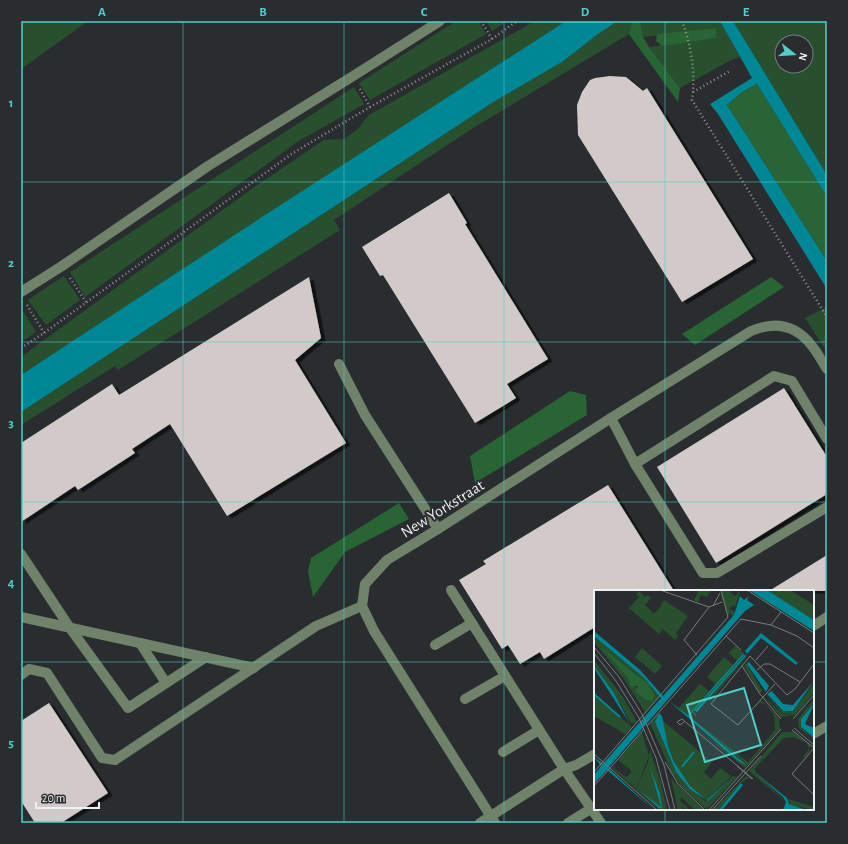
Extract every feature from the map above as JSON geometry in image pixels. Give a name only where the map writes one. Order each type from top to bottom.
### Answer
[{"type":"street","points":[[21,292],[62,266],[208,166],[353,77],[440,21]]},
{"type":"street","name":"New Yorkstraat","points":[[362,606],[365,584],[387,560],[746,334],[769,325],[788,328],[805,338],[827,369]]},
{"type":"street","points":[[339,364],[366,415],[438,529]]},
{"type":"street","points":[[635,464],[774,376],[792,381],[827,439]]},
{"type":"street","points":[[611,418],[635,464],[703,573],[717,573],[827,507]]},
{"type":"street","points":[[21,554],[70,628],[128,708],[206,657]]},
{"type":"street","points":[[451,590],[564,769],[601,823]]},
{"type":"street","points":[[21,675],[29,669],[47,673],[102,758],[115,760],[316,626],[362,606],[374,632],[493,819]]},
{"type":"street","points":[[21,617],[254,668]]},
{"type":"street","points":[[814,625],[827,617]]},
{"type":"street","points":[[435,645],[472,623]]},
{"type":"street","points":[[140,643],[166,684]]},
{"type":"street","points":[[465,699],[505,676]]},
{"type":"street","points":[[814,733],[827,726]]},
{"type":"street","points":[[503,752],[539,730]]},
{"type":"street","points":[[480,823],[493,819],[564,769],[576,765],[594,755]]},
{"type":"street","points":[[568,823],[592,808]]},
{"type":"path","points":[[481,21],[492,39]]},
{"type":"path","points":[[21,348],[44,333],[293,153],[370,106],[492,39],[517,21]]},
{"type":"path","points":[[682,21],[688,36],[692,67],[692,100],[827,317]]},
{"type":"path","points":[[693,92],[730,71]]},
{"type":"path","points":[[353,77],[370,106]]},
{"type":"path","points":[[62,266],[86,302]]},
{"type":"path","points":[[25,303],[44,333]]},
{"type":"green space","points":[[21,21],[88,21],[21,69]]},
{"type":"green space","points":[[456,21],[478,21],[486,34],[370,100],[359,83]]},
{"type":"green space","points":[[486,21],[508,21],[492,31]]},
{"type":"green space","points":[[535,21],[566,21],[21,375],[21,357],[253,188],[324,140],[344,139],[357,130],[369,115]]},
{"type":"green space","points":[[618,21],[632,21],[629,34],[473,128],[334,220],[340,230],[118,370],[115,366],[21,425],[21,412],[495,101],[562,62],[598,34]]},
{"type":"green space","points":[[632,21],[640,21],[643,37],[680,88],[678,102],[629,34]]},
{"type":"green space","points":[[640,21],[720,21],[740,57],[731,60],[680,88],[649,47],[717,38],[716,28],[643,37]]},
{"type":"green space","points":[[733,21],[827,21],[827,175]]},
{"type":"green space","points":[[716,28],[717,38],[662,46],[656,41],[657,34]]},
{"type":"green space","points":[[757,84],[827,197],[827,261],[727,105],[742,92]]},
{"type":"green space","points":[[354,87],[364,104],[297,142],[85,297],[70,272]]},
{"type":"green space","points":[[64,276],[80,300],[46,325],[28,300]]},
{"type":"green space","points":[[771,277],[784,287],[695,345],[682,334]]},
{"type":"green space","points":[[827,307],[827,352],[805,318]]},
{"type":"green space","points":[[21,308],[36,332],[21,342]]},
{"type":"green space","points":[[570,391],[586,395],[587,415],[475,483],[470,456]]},
{"type":"green space","points":[[399,503],[409,519],[345,552],[313,597],[308,571],[311,558]]},
{"type":"water","points":[[566,21],[618,21],[598,34],[562,62],[495,101],[21,412],[21,375],[262,217]]},
{"type":"water","points":[[720,21],[733,21],[827,175],[827,197],[757,84],[742,92],[727,105],[827,261],[827,289],[718,114],[710,104],[752,78]]},
{"type":"building","points":[[610,76],[626,77],[643,91],[647,88],[753,259],[682,302],[578,135],[577,105],[582,92],[590,80]]},
{"type":"building","points":[[449,193],[467,223],[465,224],[548,359],[507,384],[516,398],[475,423],[383,275],[380,276],[362,247]]},
{"type":"building","points":[[309,277],[321,338],[295,360],[346,443],[227,516],[170,424],[132,449],[135,453],[78,490],[75,486],[21,522],[21,443],[112,384],[119,395]]},
{"type":"building","points":[[784,388],[827,457],[827,494],[716,563],[657,467]]},
{"type":"building","points":[[608,485],[673,590],[594,590],[594,628],[544,659],[540,652],[520,664],[508,645],[502,649],[459,580],[486,564],[483,561]]},
{"type":"building","points":[[827,555],[827,591],[771,590]]},
{"type":"building","points":[[49,703],[108,793],[61,823],[35,823],[21,801],[21,721]]}]
